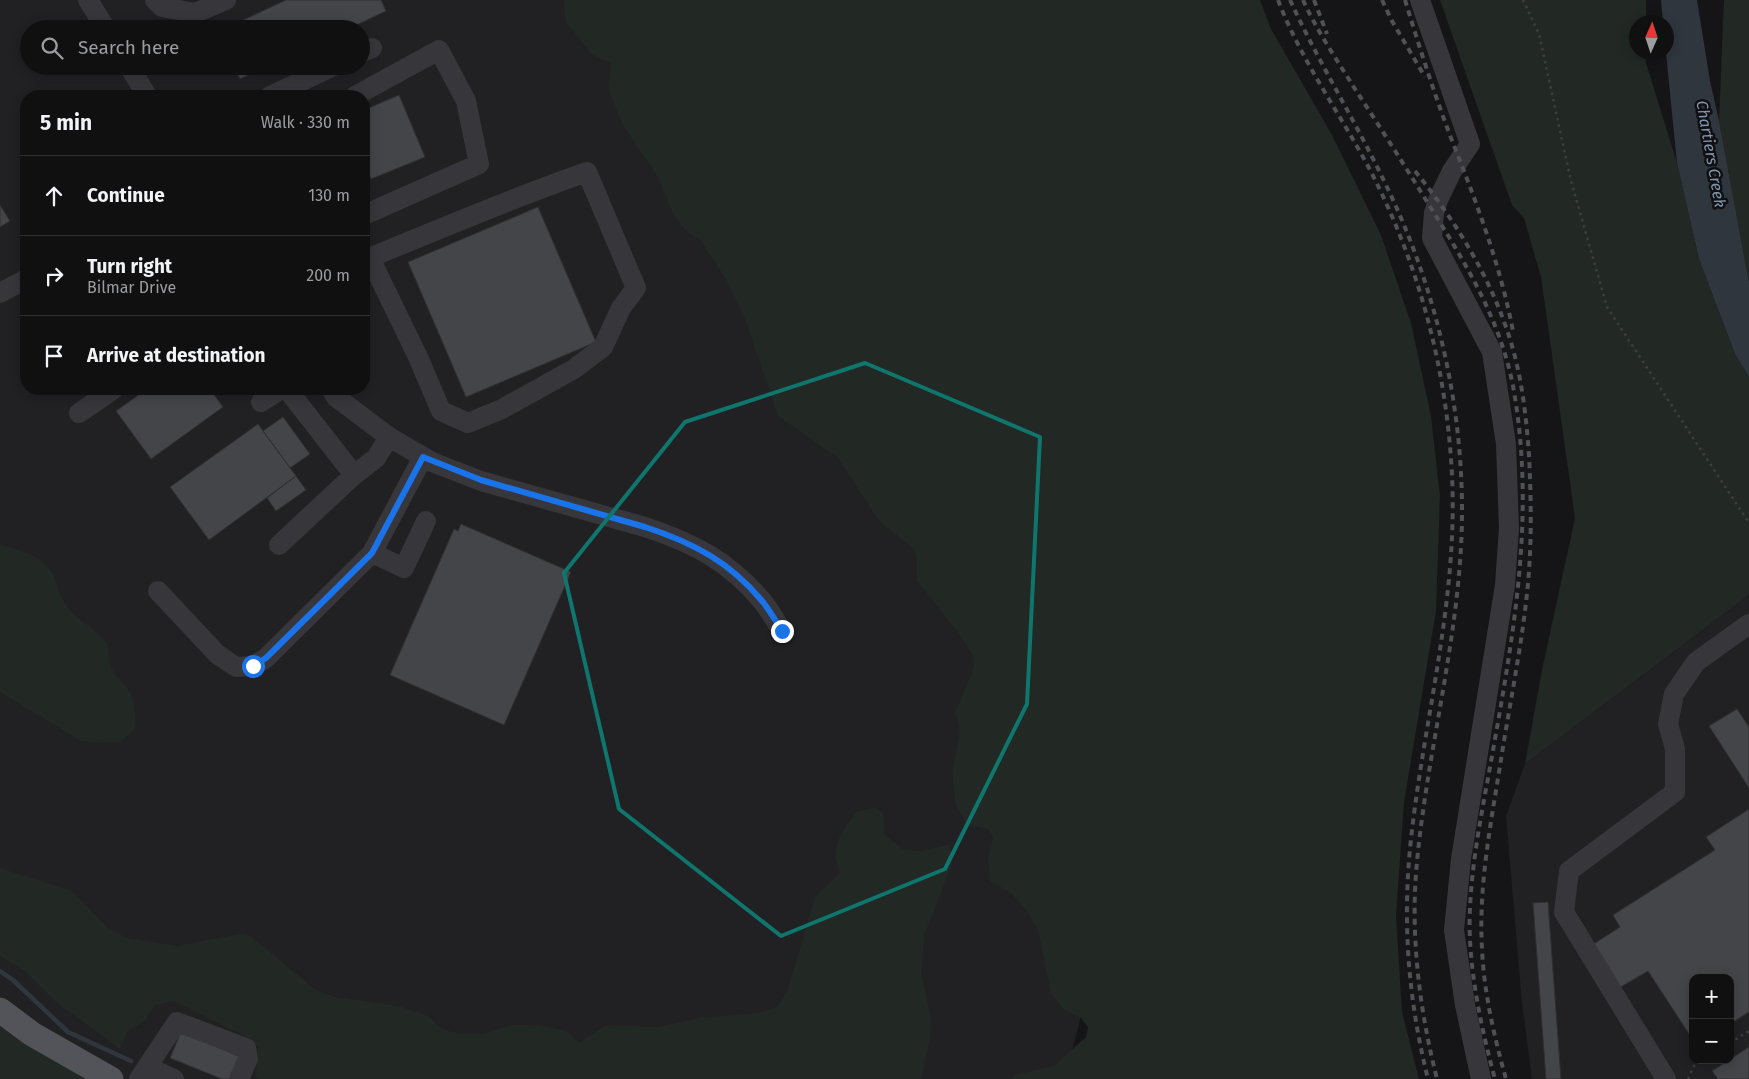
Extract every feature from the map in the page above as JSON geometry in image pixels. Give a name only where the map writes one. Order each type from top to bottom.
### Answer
[{"type":"main road","points":[[0,1010],[32,1034],[111,1079]]},
{"type":"street","points":[[88,0],[100,20]]},
{"type":"street","points":[[155,0],[162,7],[195,14],[203,4],[226,0]]},
{"type":"street","points":[[1420,0],[1470,144],[1452,171],[1438,200],[1434,213],[1432,238],[1492,352],[1506,444],[1508,528],[1505,585],[1461,859],[1454,930],[1465,1004],[1481,1079]]},
{"type":"street","points":[[366,90],[439,50],[466,101],[479,164],[370,212]]},
{"type":"street","points":[[134,75],[143,90]]},
{"type":"street","points":[[283,90],[315,75]]},
{"type":"street","points":[[370,258],[522,195],[587,172],[636,288],[621,308],[604,347],[566,374],[502,409],[468,422],[441,411],[418,357],[370,265]]},
{"type":"street","points":[[0,293],[20,282]]},
{"type":"street","points":[[79,413],[105,395]]},
{"type":"street","points":[[261,402],[272,395]]},
{"type":"street","points":[[292,395],[354,475]]},
{"type":"street","points":[[335,395],[389,437],[423,457],[481,480],[645,527],[670,535],[699,548],[733,570],[764,602],[782,631]]},
{"type":"street","points":[[279,545],[354,475],[376,458],[389,437]]},
{"type":"street","points":[[158,591],[217,654],[236,667],[253,666],[266,658],[372,553],[423,457]]},
{"type":"street","points":[[372,553],[404,568],[426,521]]},
{"type":"street","points":[[1666,1079],[1564,912],[1569,871],[1675,792],[1675,749],[1668,724],[1674,694],[1696,662],[1749,624]]},
{"type":"street","points":[[174,1079],[144,1073],[176,1022],[246,1048],[248,1060],[239,1079]]},
{"type":"path","points":[[1524,0],[1539,34],[1571,181],[1607,307],[1749,523]]},
{"type":"path","points":[[1734,1040],[1749,1031]]},
{"type":"path","points":[[1688,1079],[1694,1066],[1697,1064]]},
{"type":"highlighted area","points":[[865,363],[1040,437],[1027,704],[945,869],[781,936],[619,809],[564,573],[685,422]]},
{"type":"shaded area","points":[[0,0],[667,0],[1171,662],[1065,1079],[111,1079],[0,1010]]},
{"type":"shaded area","points":[[564,0],[1260,0],[1271,29],[1332,135],[1381,235],[1411,323],[1431,416],[1440,496],[1436,611],[1404,802],[1396,916],[1402,1012],[1419,1079],[1011,1079],[1015,1075],[1054,1066],[1086,1037],[1088,1027],[1081,1018],[1063,1009],[1051,993],[1038,930],[1027,911],[1011,893],[990,881],[988,859],[993,837],[988,829],[967,825],[956,806],[952,771],[960,732],[956,711],[974,667],[973,656],[960,635],[917,581],[917,558],[913,548],[879,521],[838,458],[778,416],[744,316],[724,276],[701,241],[685,230],[673,213],[658,177],[622,124],[608,88],[611,63],[591,54],[566,22]]},
{"type":"shaded area","points":[[1440,0],[1646,0],[1646,15],[1629,15],[1629,60],[1646,60],[1677,163],[1699,259],[1735,354],[1749,377],[1749,595],[1525,764],[1542,670],[1575,518],[1541,277],[1524,218],[1512,205]]},
{"type":"shaded area","points":[[1724,0],[1749,0],[1749,282],[1719,121]]},
{"type":"shaded area","points":[[0,545],[28,553],[46,565],[70,611],[96,631],[107,643],[112,668],[131,695],[135,709],[136,728],[120,742],[81,741],[0,692]]},
{"type":"shaded area","points":[[1749,595],[1749,1079],[1532,1079],[1522,1003],[1506,816],[1525,764]]},
{"type":"shaded area","points":[[876,807],[883,814],[885,835],[902,849],[921,851],[950,844],[952,864],[925,933],[921,972],[931,1019],[930,1039],[921,1079],[259,1079],[256,1077],[258,1047],[250,1039],[174,1001],[155,1005],[145,1021],[128,1031],[120,1049],[56,1002],[26,972],[0,956],[0,868],[72,891],[107,927],[127,938],[177,946],[244,933],[252,937],[316,990],[335,997],[399,1006],[428,1016],[442,1029],[460,1034],[482,1034],[513,1025],[534,1025],[564,1030],[579,1042],[607,1025],[658,1027],[705,1017],[759,1013],[778,1006],[788,989],[815,897],[840,873],[837,864],[836,848],[841,834],[856,812]]},
{"type":"shaded area","points":[[0,1024],[86,1079],[0,1079]]},
{"type":"water","name":"Chartiers Creek","points":[[1661,0],[1697,0],[1710,81],[1749,282],[1749,377],[1735,354],[1699,259],[1677,163],[1667,60],[1674,60],[1674,15],[1662,15]]},
{"type":"building","points":[[286,0],[381,0],[386,11],[367,20],[243,20]]},
{"type":"building","points":[[238,75],[248,75],[240,79]]},
{"type":"building","points":[[399,95],[425,157],[371,179],[370,107]]},
{"type":"building","points":[[0,205],[10,221],[0,227]]},
{"type":"building","points":[[538,207],[596,342],[466,397],[408,262]]},
{"type":"building","points":[[139,395],[214,395],[223,407],[151,459],[116,411]]},
{"type":"building","points":[[283,417],[310,454],[290,468],[263,431]]},
{"type":"building","points":[[258,424],[296,476],[209,540],[170,487]]},
{"type":"building","points":[[296,476],[306,490],[276,511],[267,498]]},
{"type":"building","points":[[461,524],[571,572],[504,725],[390,675],[454,529],[458,531]]},
{"type":"building","points":[[1737,709],[1749,727],[1749,788],[1709,726]]},
{"type":"building","points":[[1749,809],[1749,1012],[1734,1021],[1734,974],[1689,974],[1689,1034],[1648,971],[1617,989],[1589,947],[1620,927],[1613,915],[1715,850],[1706,837]]},
{"type":"building","points":[[1548,902],[1561,1079],[1546,1079],[1533,903]]},
{"type":"building","points":[[181,1032],[241,1057],[232,1079],[222,1079],[170,1058]]},
{"type":"building","points":[[1749,1047],[1749,1079],[1718,1079],[1712,1071],[1723,1064],[1734,1064],[1734,1057]]},
{"type":"waterway","points":[[0,971],[13,980],[68,1032],[131,1061]]},
{"type":"railway","points":[[1278,0],[1309,65],[1369,168],[1401,237],[1425,309],[1442,384],[1451,459],[1453,507],[1451,555],[1440,650],[1417,791],[1408,870],[1407,900],[1411,990],[1428,1079]]},
{"type":"railway","points":[[1290,0],[1386,185],[1418,261],[1442,341],[1456,423],[1462,505],[1457,598],[1421,827],[1415,899],[1418,977],[1437,1079]]},
{"type":"railway","points":[[1303,0],[1314,23],[1442,226],[1480,292],[1499,337],[1513,386],[1520,433],[1523,480],[1519,572],[1508,664],[1475,852],[1470,909],[1471,951],[1476,995],[1495,1079]]},
{"type":"railway","points":[[1314,0],[1327,34]]},
{"type":"railway","points":[[1382,0],[1392,21],[1425,77]]},
{"type":"railway","points":[[1405,0],[1439,104],[1486,233],[1508,306],[1513,331]]},
{"type":"railway","points":[[1415,171],[1456,226],[1490,287],[1512,345],[1522,392],[1526,423],[1531,503],[1528,583],[1520,645],[1487,847],[1481,924],[1487,998],[1506,1079]]},
{"type":"route","points":[[253,666],[266,658],[372,553],[423,457],[481,480],[645,527],[670,535],[699,548],[733,570],[764,602],[782,631]]}]
